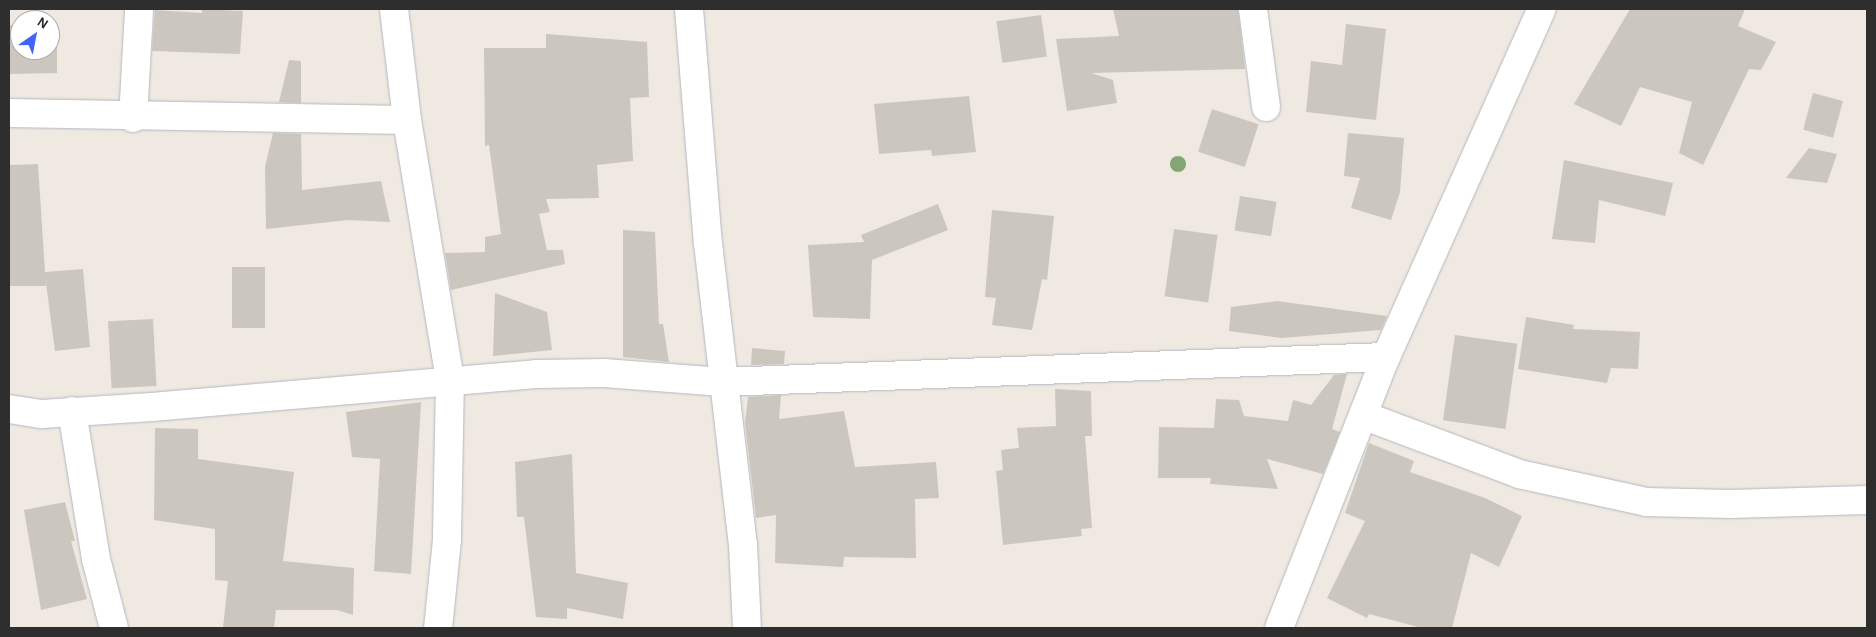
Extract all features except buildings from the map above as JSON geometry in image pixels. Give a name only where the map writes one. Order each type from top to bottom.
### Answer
[{"type":"street","points":[[133,118],[139,9]]},
{"type":"street","points":[[394,9],[407,120],[450,380],[447,540],[438,628]]},
{"type":"street","points":[[689,9],[708,243],[743,544],[747,628]]},
{"type":"street","points":[[1253,9],[1266,107]]},
{"type":"street","points":[[1279,628],[1365,416],[1386,357],[1542,9]]},
{"type":"street","points":[[9,113],[133,118],[407,120]]},
{"type":"street","points":[[9,409],[42,414],[152,407],[450,380],[604,373],[723,382],[1386,357]]},
{"type":"street","points":[[72,411],[96,559],[114,628]]},
{"type":"street","points":[[1365,416],[1519,474],[1646,502],[1731,504],[1867,500]]}]
